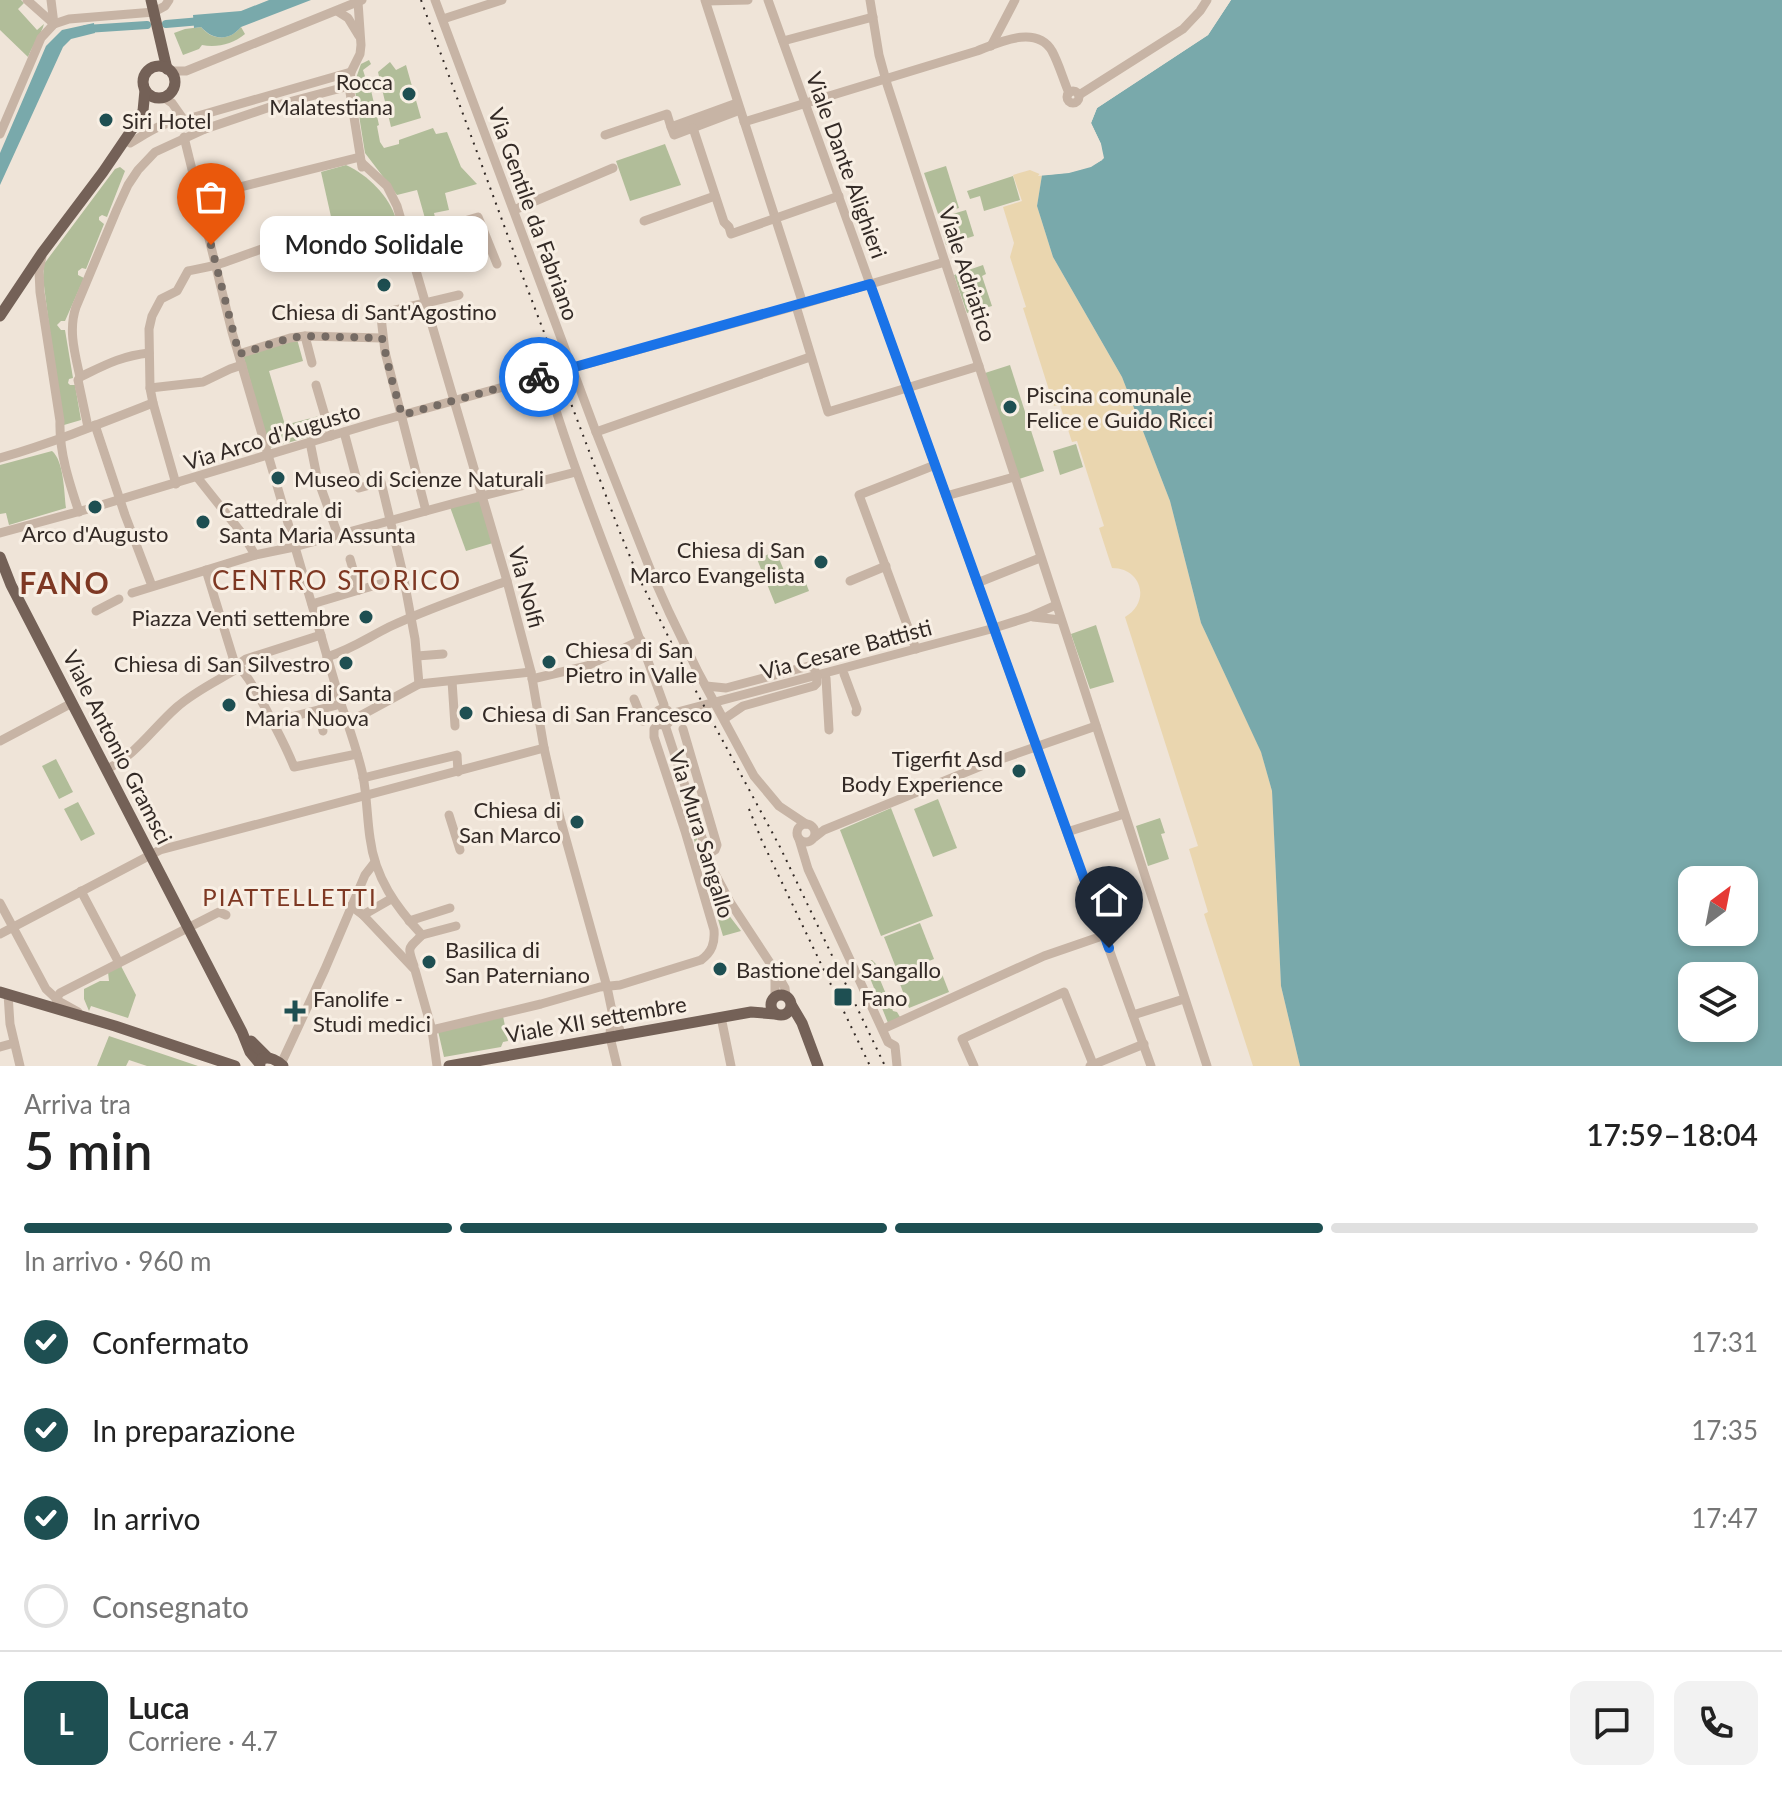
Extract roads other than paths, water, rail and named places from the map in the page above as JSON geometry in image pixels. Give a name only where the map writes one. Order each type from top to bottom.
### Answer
[{"type":"main road","points":[[153,4],[168,70]]},
{"type":"main road","points":[[0,316],[140,118],[144,77],[163,49]]},
{"type":"main road","points":[[145,90],[153,97],[161,98],[168,95],[174,86],[173,75],[168,70],[153,68]]},
{"type":"main road","points":[[103,172],[141,129],[161,98]]},
{"type":"main road","name":"Viale Antonio Gramsci","points":[[0,557],[11,585],[250,1052],[262,1062]]},
{"type":"main road","name":"Viale Antonio Gramsci","points":[[0,569],[11,585]]},
{"type":"main road","points":[[4,993],[235,1066]]},
{"type":"main road","points":[[778,1015],[789,1012],[781,1000]]},
{"type":"main road","points":[[781,1000],[772,1009],[796,1024],[807,1037]]},
{"type":"main road","points":[[781,1000],[797,1012],[818,1066]]},
{"type":"main road","name":"Viale XII settembre","points":[[449,1066],[751,1012],[781,1000]]},
{"type":"main road","name":"Viale XII settembre","points":[[751,1012],[778,1015]]},
{"type":"main road","points":[[262,1062],[282,1065]]},
{"type":"street","points":[[27,0],[54,24]]},
{"type":"street","points":[[0,134],[41,38],[54,24],[153,4],[165,6],[167,0]]},
{"type":"street","name":"Via Gentile da Fabriano","points":[[435,0],[652,574],[682,640],[754,776],[773,801],[809,825]]},
{"type":"street","points":[[443,19],[502,0]]},
{"type":"street","points":[[748,0],[705,0],[775,219],[800,305],[810,357],[828,412],[979,366]]},
{"type":"street","name":"Viale Dante Alighieri","points":[[768,0],[1151,1066]]},
{"type":"street","name":"Viale Adriatico","points":[[870,0],[886,79],[1207,1066]]},
{"type":"street","points":[[991,46],[1015,0]]},
{"type":"street","points":[[744,122],[1025,36],[1046,44],[1052,51],[1074,94],[1183,29],[1207,0]]},
{"type":"street","points":[[168,70],[186,71],[360,1],[360,54],[351,72],[349,86],[361,160],[200,197]]},
{"type":"street","points":[[38,11],[46,9],[51,2]]},
{"type":"street","points":[[51,2],[54,24]]},
{"type":"street","points":[[337,11],[348,18],[361,39]]},
{"type":"street","points":[[783,41],[873,17]]},
{"type":"street","points":[[130,143],[177,120],[351,72]]},
{"type":"street","points":[[152,586],[78,380],[74,315],[128,185],[151,155],[205,129],[270,107],[349,86]]},
{"type":"street","points":[[161,98],[172,103],[184,120]]},
{"type":"street","points":[[671,127],[738,106]]},
{"type":"street","points":[[605,135],[667,114],[674,135],[738,106]]},
{"type":"street","points":[[200,115],[205,129]]},
{"type":"street","points":[[693,128],[724,222],[731,234],[839,196]]},
{"type":"street","points":[[184,137],[267,455],[357,754],[375,862],[391,899],[422,935]]},
{"type":"street","name":"Via Nolfi","points":[[361,160],[387,186],[394,199],[483,496],[531,676],[560,818],[607,987],[616,1036],[617,1066]]},
{"type":"street","points":[[514,210],[613,168]]},
{"type":"street","points":[[644,221],[715,196]]},
{"type":"street","points":[[407,238],[478,217],[497,264]]},
{"type":"street","points":[[176,484],[150,388],[149,329],[161,299],[178,289],[188,271],[216,265],[280,243],[403,224]]},
{"type":"street","points":[[42,253],[40,292],[60,438],[79,512]]},
{"type":"street","name":"Via Arco d'Augusto","points":[[0,533],[176,484],[402,415],[548,380],[577,367],[945,262]]},
{"type":"street","points":[[22,282],[40,292]]},
{"type":"street","points":[[426,511],[402,415],[386,378],[383,313],[459,295]]},
{"type":"street","points":[[239,354],[305,336],[382,338]]},
{"type":"street","points":[[305,336],[312,363]]},
{"type":"street","points":[[80,377],[119,358],[149,353]]},
{"type":"street","points":[[596,432],[810,357]]},
{"type":"street","points":[[150,388],[203,382],[242,365]]},
{"type":"street","points":[[548,380],[576,472],[669,722],[643,721],[634,699]]},
{"type":"street","points":[[316,385],[331,436]]},
{"type":"street","points":[[0,458],[53,442],[153,403]]},
{"type":"street","points":[[344,432],[359,488],[381,482],[412,618],[419,684]]},
{"type":"street","points":[[310,442],[317,477],[338,535]]},
{"type":"street","points":[[916,649],[859,495],[935,465]]},
{"type":"street","points":[[132,593],[255,555],[576,472]]},
{"type":"street","points":[[197,477],[244,536],[255,555]]},
{"type":"street","points":[[946,496],[1014,477]]},
{"type":"street","points":[[977,583],[1040,558]]},
{"type":"street","points":[[350,559],[359,590]]},
{"type":"street","points":[[850,581],[886,566]]},
{"type":"street","points":[[206,570],[234,661],[275,725],[294,767],[357,754]]},
{"type":"street","points":[[312,604],[404,578]]},
{"type":"street","points":[[327,657],[346,651],[389,627],[507,581]]},
{"type":"street","points":[[96,611],[118,599]]},
{"type":"street","name":"Via Cesare Battisti","points":[[667,712],[685,711],[823,681],[916,649],[1029,617],[1056,605]]},
{"type":"street","name":"Via Cesare Battisti","points":[[1029,617],[1061,620]]},
{"type":"street","points":[[107,769],[123,761],[192,695],[246,659],[321,635]]},
{"type":"street","points":[[347,723],[419,684],[531,676],[587,666],[641,640]]},
{"type":"street","points":[[417,656],[443,654]]},
{"type":"street","points":[[706,686],[726,688],[809,666],[823,681],[829,730]]},
{"type":"street","points":[[844,674],[856,712]]},
{"type":"street","points":[[452,681],[455,726]]},
{"type":"street","points":[[724,719],[743,706],[823,681]]},
{"type":"street","points":[[0,741],[72,703]]},
{"type":"street","points":[[275,725],[291,717],[341,704]]},
{"type":"street","points":[[319,710],[323,731]]},
{"type":"street","points":[[659,722],[667,728],[707,855],[726,896],[785,988],[781,1000]]},
{"type":"street","name":"Via Mura Sangallo","points":[[432,1030],[607,987],[701,960],[708,954],[714,939],[708,907],[654,737],[654,729],[659,722]]},
{"type":"street","points":[[836,825],[799,827],[798,836],[804,842],[824,830],[981,766],[1096,726]]},
{"type":"street","points":[[683,729],[717,845],[707,855]]},
{"type":"street","points":[[0,934],[160,850],[544,748]]},
{"type":"street","points":[[363,778],[457,755],[458,772]]},
{"type":"street","name":"Via Gentile da Fabriano","points":[[789,814],[808,869],[888,1042],[895,1046],[897,1066]]},
{"type":"street","points":[[1067,832],[1124,814]]},
{"type":"street","points":[[449,815],[460,850]]},
{"type":"street","points":[[808,869],[815,831],[809,825]]},
{"type":"street","points":[[282,1065],[365,875],[375,862]]},
{"type":"street","points":[[81,891],[119,963]]},
{"type":"street","points":[[363,915],[391,899]]},
{"type":"street","points":[[0,903],[46,989],[56,999],[87,1017]]},
{"type":"street","points":[[351,906],[415,970]]},
{"type":"street","points":[[409,921],[450,908]]},
{"type":"street","points":[[56,999],[60,993],[188,927],[219,912],[226,915]]},
{"type":"street","points":[[437,1066],[432,1030],[409,951],[422,935],[456,926]]},
{"type":"street","points":[[883,1029],[1044,956],[1105,935]]},
{"type":"street","points":[[974,1066],[962,1039],[1064,992],[1092,1065],[1144,1044]]},
{"type":"street","points":[[4,993],[20,1066]]},
{"type":"street","points":[[1133,1015],[1184,999]]},
{"type":"street","points":[[721,1017],[731,1066]]},
{"type":"street","points":[[0,1047],[14,1043]]},
{"type":"water","points":[[269,0],[311,0],[241,27],[226,37],[211,35],[201,27],[194,28],[193,15],[241,11]]},
{"type":"water","points":[[1231,0],[1782,0],[1782,1066],[1300,1066],[1281,986],[1272,791],[1261,752],[1201,623],[1170,501],[1122,377],[1053,257],[1037,206],[1042,175],[1073,171],[1102,160],[1101,144],[1091,123],[1097,108],[1208,35]]},
{"type":"water","points":[[94,23],[95,33],[71,39],[63,47],[0,185],[0,153],[46,46],[62,30]]},
{"type":"waterway","points":[[166,24],[201,21]]},
{"type":"waterway","points":[[86,29],[147,25]]},
{"type":"railway","points":[[421,0],[638,576],[780,847],[885,1066]]},
{"type":"railway","points":[[749,809],[870,1066]]},
{"type":"place","name":"Rocca Malatestiana","points":[[409,94]]},
{"type":"place","name":"Siri Hotel","points":[[106,120]]},
{"type":"place","name":"Mondo Solidale","points":[[211,245]]},
{"type":"place","name":"Chiesa di Sant'Agostino","points":[[384,285]]},
{"type":"place","name":"Piscina comunale Felice e Guido Ricci","points":[[1010,407]]},
{"type":"place","name":"Museo di Scienze Naturali","points":[[278,478]]},
{"type":"place","name":"Arco d'Augusto","points":[[95,507]]},
{"type":"place","name":"Cattedrale di Santa Maria Assunta","points":[[203,522]]},
{"type":"place","name":"Chiesa di San Marco Evangelista","points":[[821,562]]},
{"type":"place","name":"Piazza Venti settembre","points":[[366,617]]},
{"type":"place","name":"Chiesa di San Pietro in Valle","points":[[549,662]]},
{"type":"place","name":"Chiesa di San Silvestro","points":[[346,663]]},
{"type":"place","name":"Chiesa di Santa Maria Nuova","points":[[229,705]]},
{"type":"place","name":"Chiesa di San Francesco","points":[[466,713]]},
{"type":"place","name":"Tigerfit Asd Body Experience","points":[[1019,771]]},
{"type":"place","name":"Chiesa di San Marco","points":[[577,822]]},
{"type":"place","name":"Basilica di San Paterniano","points":[[429,962]]},
{"type":"place","name":"Bastione del Sangallo","points":[[720,969]]},
{"type":"place","name":"Fano","points":[[843,997]]},
{"type":"place","name":"Fanolife - Studi medici","points":[[295,1011]]},
{"type":"district","name":"CENTRO STORICO","points":[[337,580]]},
{"type":"district","name":"FANO","points":[[65,582]]},
{"type":"district","name":"PIATTELLETTI","points":[[290,896]]}]
